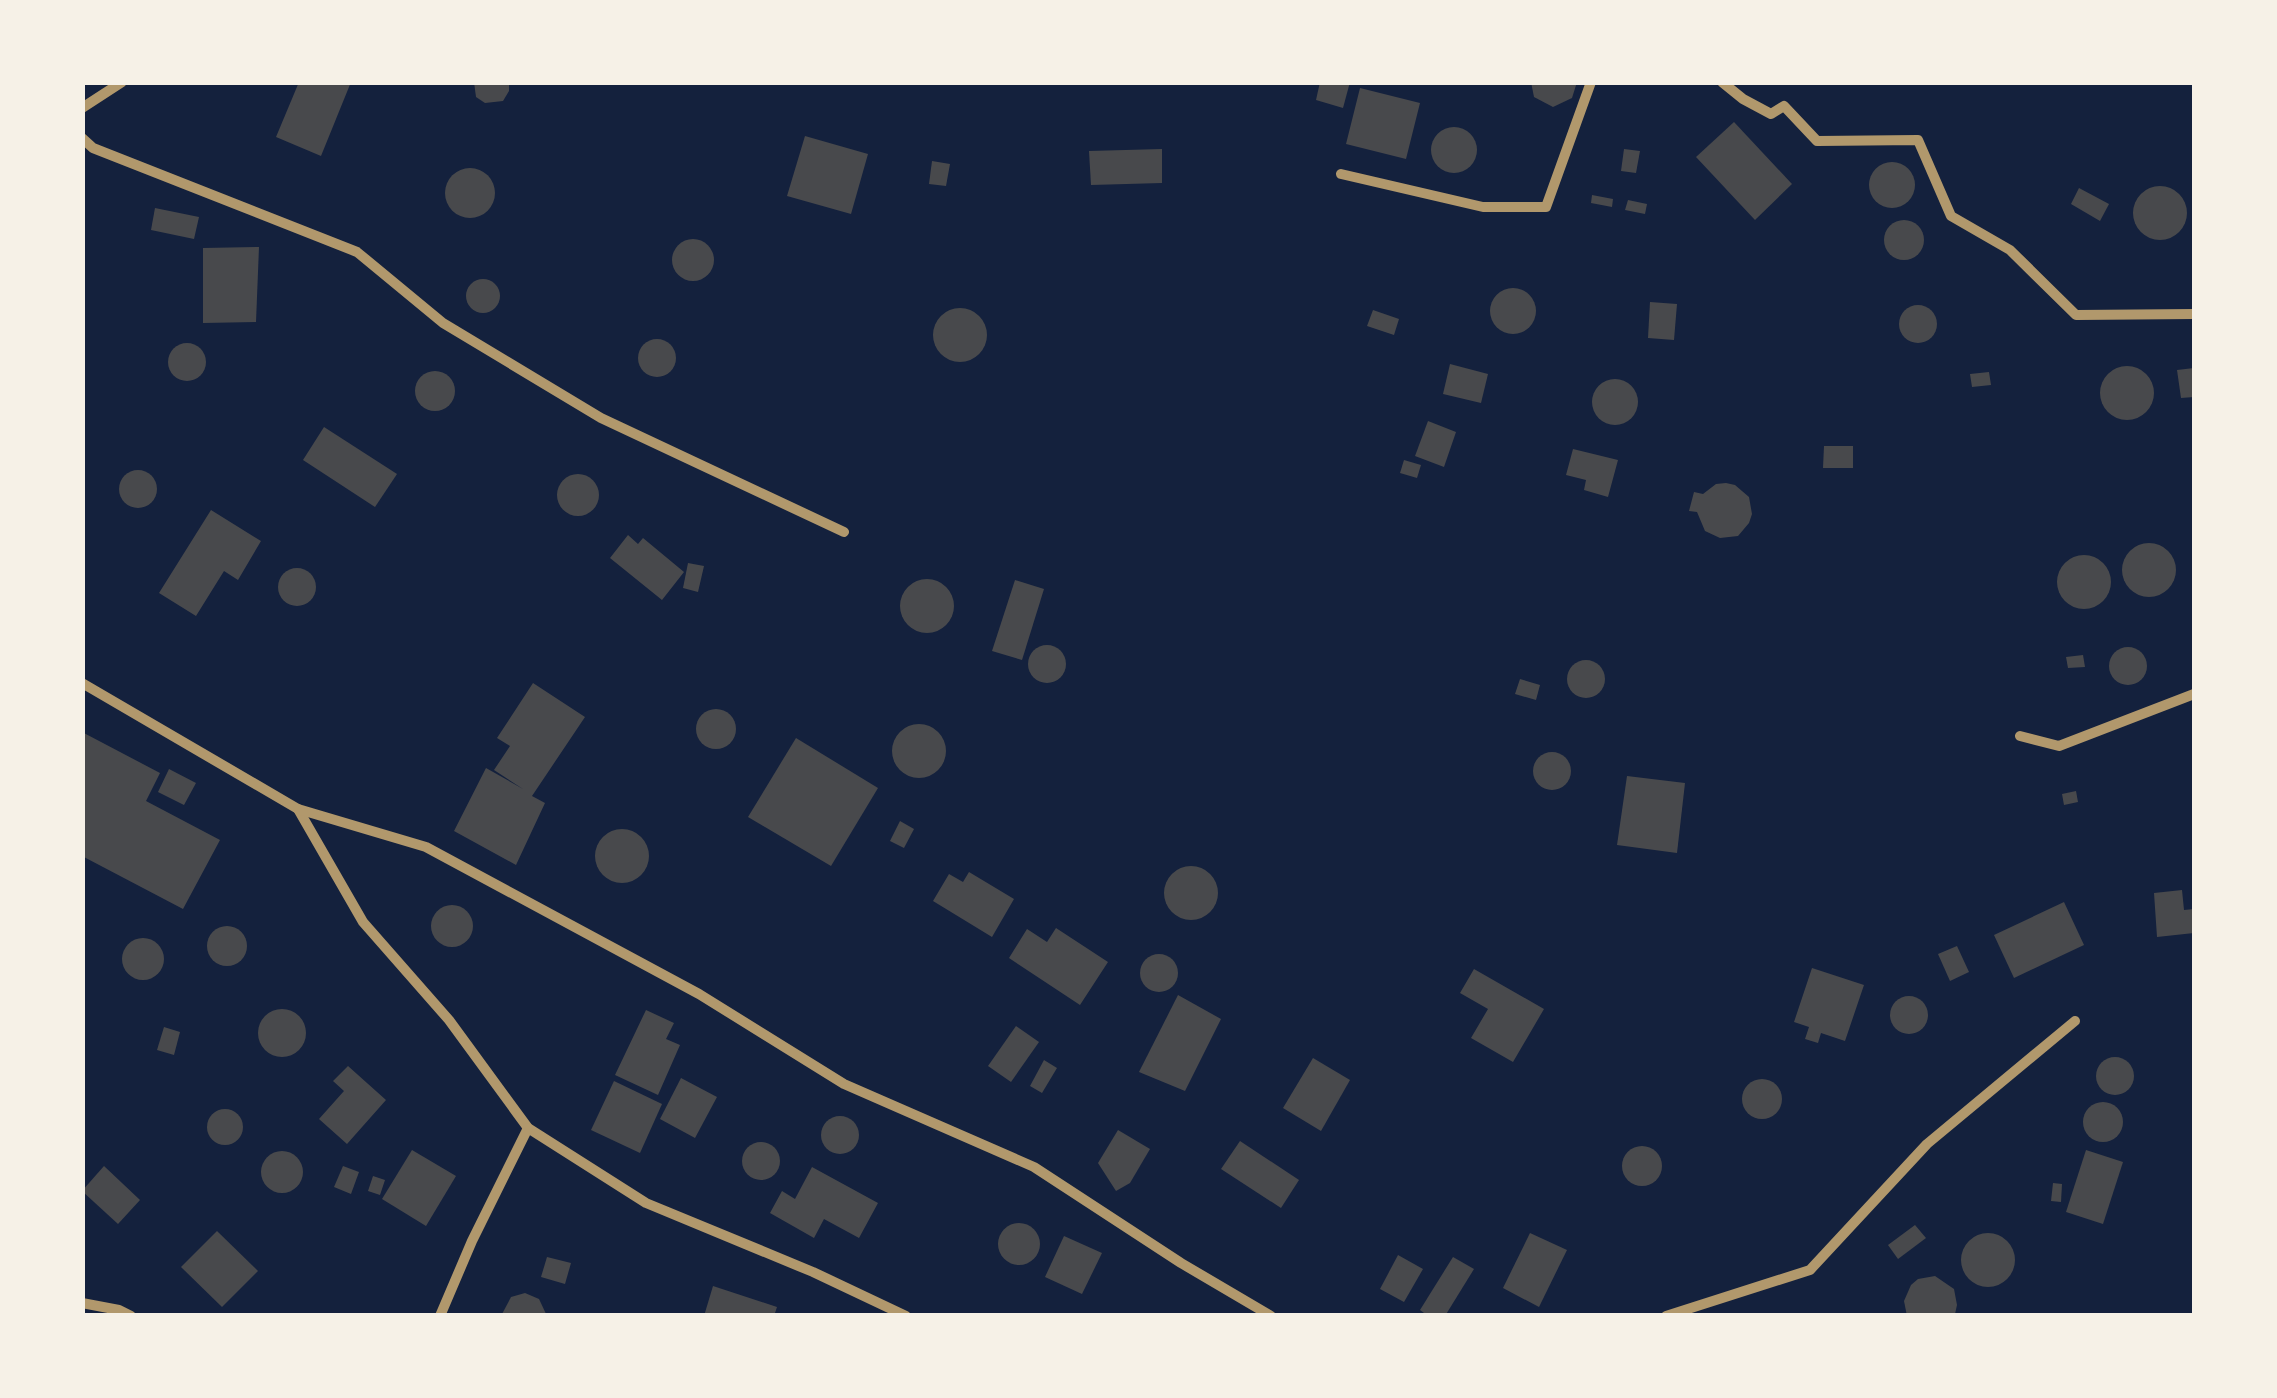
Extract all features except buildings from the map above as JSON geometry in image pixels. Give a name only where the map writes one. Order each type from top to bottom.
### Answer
[{"type":"street","points":[[82,108],[122,82]]},
{"type":"street","points":[[1341,174],[1482,206],[1546,207],[1592,82]]},
{"type":"street","points":[[1722,82],[1772,114],[1784,106],[1818,141],[1918,140],[1951,216],[2010,250],[2076,315],[2194,314]]},
{"type":"street","points":[[82,138],[94,148],[357,252],[443,323],[601,418],[844,532]]},
{"type":"street","points":[[82,683],[298,809],[426,847],[699,994],[844,1084],[1034,1167],[1270,1316]]},
{"type":"street","points":[[2020,736],[2059,746],[2194,694]]},
{"type":"street","points":[[298,809],[363,922],[449,1020],[528,1128],[646,1203],[813,1272],[906,1316]]},
{"type":"street","points":[[1666,1316],[1810,1270],[1927,1144],[2075,1021]]},
{"type":"street","points":[[440,1316],[528,1128]]},
{"type":"street","points":[[82,1303],[131,1316]]}]
